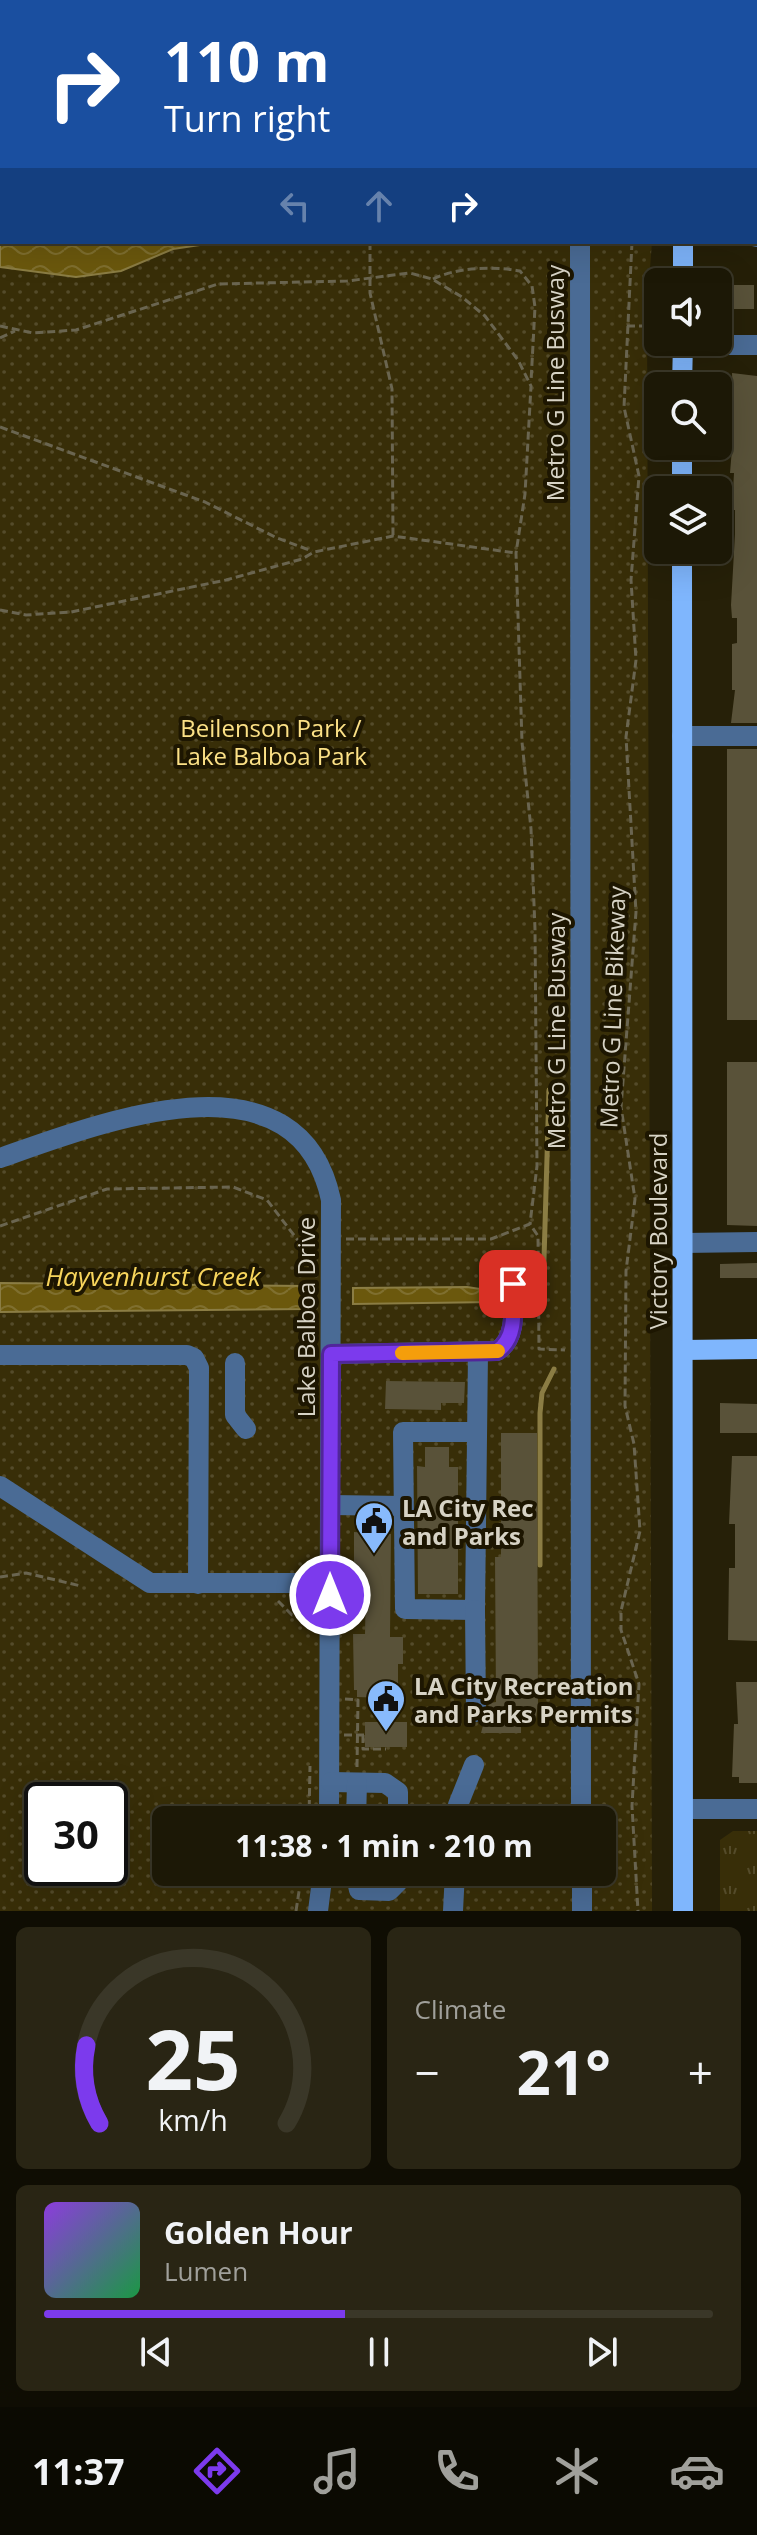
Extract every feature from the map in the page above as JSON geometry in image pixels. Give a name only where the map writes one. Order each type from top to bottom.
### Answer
[{"type":"main road","points":[[683,244],[683,268]]},
{"type":"main road","name":"Victory Boulevard","points":[[682,564],[683,1911]]},
{"type":"main road","points":[[684,1350],[757,1349]]},
{"type":"street","name":"Metro G Line Busway","points":[[580,250],[581,1806]]},
{"type":"street","points":[[732,345],[757,345]]},
{"type":"street","points":[[682,736],[757,736]]},
{"type":"street","name":"Lake Balboa Drive","points":[[0,1158],[107,1121],[139,1114],[222,1108],[262,1115],[295,1134],[320,1164],[331,1200],[330,1806]]},
{"type":"street","points":[[683,1243],[757,1242]]},
{"type":"street","points":[[331,1354],[497,1351],[505,1346],[512,1330],[513,1284]]},
{"type":"street","points":[[476,1712],[478,1352]]},
{"type":"street","points":[[0,1355],[187,1355],[194,1358],[199,1368],[198,1584]]},
{"type":"street","points":[[199,1420],[241,1424],[235,1363]]},
{"type":"street","points":[[475,1610],[405,1609],[403,1432],[477,1432]]},
{"type":"street","points":[[0,1486],[150,1583],[330,1583]]},
{"type":"street","points":[[331,1505],[403,1506]]},
{"type":"street","points":[[458,1806],[474,1765]]},
{"type":"street","points":[[331,1782],[385,1783],[398,1792],[398,1806]]},
{"type":"street","points":[[356,1806],[357,1783]]},
{"type":"street","points":[[683,1809],[757,1809]]},
{"type":"street","points":[[318,1911],[321,1886]]},
{"type":"street","points":[[358,1886],[359,1890],[389,1891],[394,1886]]},
{"type":"street","points":[[453,1911],[454,1886]]},
{"type":"street","points":[[582,1886],[582,1911]]},
{"type":"path","name":"Metro G Line Bikeway","points":[[632,244],[624,407],[639,476],[631,580],[636,660],[626,737],[636,912],[621,1107],[635,1199],[626,1271],[625,1406],[634,1444],[640,1531],[621,1611],[621,1630],[639,1684],[632,1806],[638,1911]]},
{"type":"path","points":[[370,245],[369,278],[392,389],[393,536]]},
{"type":"path","points":[[432,279],[470,270],[505,268],[520,271],[532,286],[535,307],[525,494],[516,553],[522,742],[531,829],[535,929],[537,1166],[530,1224],[538,1236],[539,1349],[571,1351]]},
{"type":"path","points":[[0,326],[15,331],[51,333],[100,325],[218,284],[369,278],[410,273],[432,279],[485,316],[518,360],[531,386]]},
{"type":"path","points":[[627,326],[644,326]]},
{"type":"path","points":[[0,338],[15,331]]},
{"type":"path","points":[[0,427],[205,502],[277,538],[314,552]]},
{"type":"path","points":[[0,610],[26,615],[71,612],[226,580],[302,559],[314,552],[393,536],[516,553]]},
{"type":"path","points":[[0,1226],[107,1189],[233,1187],[267,1200],[316,1266]]},
{"type":"path","points":[[331,1239],[491,1239],[530,1224]]},
{"type":"path","points":[[0,1577],[26,1573],[81,1586]]},
{"type":"path","points":[[271,1583],[271,1593],[292,1615],[312,1611]]},
{"type":"path","points":[[341,1698],[358,1700],[357,1783]]},
{"type":"path","points":[[341,1735],[364,1735],[363,1749],[386,1749]]},
{"type":"path","points":[[296,1911],[300,1886]]},
{"type":"green space","name":"Beilenson Park / Lake Balboa Park","points":[[0,244],[652,244],[650,268],[644,268],[644,356],[647,356],[647,372],[644,372],[644,460],[647,460],[648,476],[644,476],[644,564],[648,564],[652,1911],[0,1911]]},
{"type":"green space","points":[[733,1831],[757,1831],[757,1911],[720,1911],[720,1840]]},
{"type":"water","points":[[0,244],[207,244],[173,249],[121,271],[76,277],[0,267]]},
{"type":"water","points":[[0,1283],[305,1286],[305,1309],[0,1312]]},
{"type":"water","points":[[467,1287],[494,1291],[494,1302],[353,1304],[353,1288]]},
{"type":"building","points":[[732,285],[754,285],[754,309],[732,309]]},
{"type":"building","points":[[732,373],[757,376],[757,723],[731,723],[735,690],[732,690],[732,644],[737,643],[737,618],[732,618],[731,605],[735,510],[732,510],[734,473],[730,473],[734,424]]},
{"type":"building","points":[[727,749],[757,749],[757,1020],[727,1020]]},
{"type":"building","points":[[727,1062],[757,1062],[757,1226],[727,1225]]},
{"type":"building","points":[[757,1263],[757,1278],[720,1278],[720,1264]]},
{"type":"building","points":[[386,1381],[465,1382],[464,1403],[441,1403],[441,1410],[385,1409]]},
{"type":"building","points":[[720,1403],[757,1404],[757,1433],[720,1433]]},
{"type":"building","points":[[501,1433],[537,1433],[538,1703],[536,1719],[521,1719],[521,1733],[481,1733],[489,1703],[496,1702],[495,1557],[501,1557]]},
{"type":"building","points":[[425,1447],[449,1447],[449,1467],[458,1467],[458,1594],[418,1594],[417,1466],[425,1467]]},
{"type":"building","points":[[732,1456],[757,1456],[757,1641],[728,1640],[729,1568],[735,1568],[735,1524],[729,1524]]},
{"type":"building","points":[[354,1532],[391,1534],[390,1637],[403,1637],[403,1664],[398,1664],[398,1690],[385,1690],[385,1698],[357,1697],[357,1690],[354,1690],[353,1634],[365,1634],[366,1578],[354,1578]]},
{"type":"building","points":[[736,1682],[757,1682],[757,1783],[739,1783],[739,1777],[732,1777],[734,1724],[738,1724]]},
{"type":"building","name":"LA City Recreation and Parks Permits","points":[[365,1722],[407,1722],[407,1747],[365,1747]]},
{"type":"waterway","points":[[543,1293],[549,1090]]},
{"type":"waterway","points":[[540,1565],[540,1413],[542,1393],[554,1369]]},
{"type":"slow traffic","points":[[402,1353],[498,1351]]},
{"type":"place","name":"LA City Rec and Parks","points":[[374,1555]]},
{"type":"place","name":"LA City Recreation and Parks Permits","points":[[386,1733]]},
{"type":"route","points":[[330,1595],[331,1354],[497,1351],[505,1346],[512,1330],[513,1284]]},
{"type":"water label","name":"Hayvenhurst Creek","points":[[153,1276]]}]
